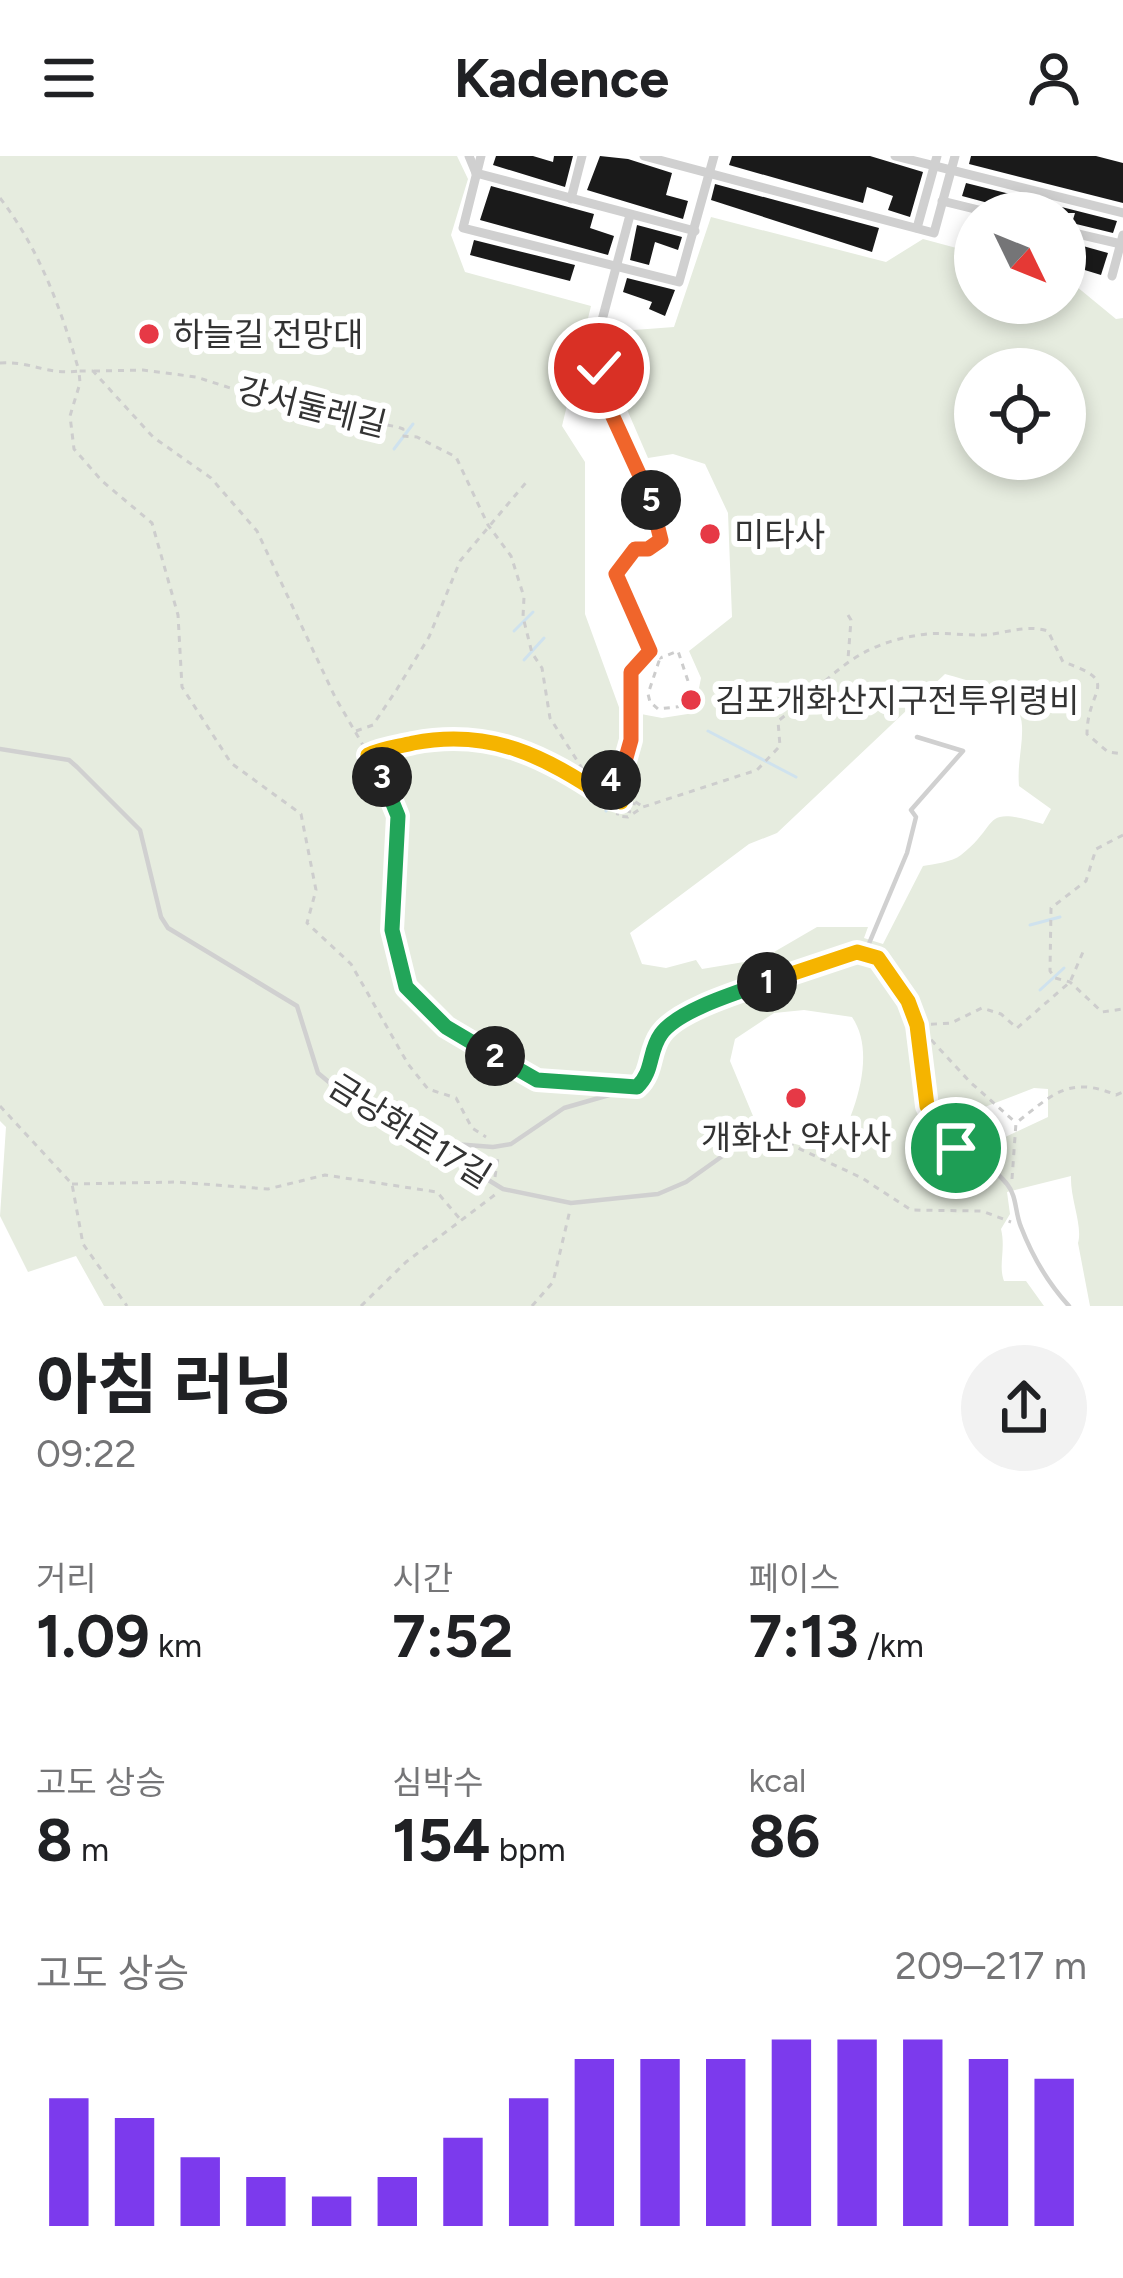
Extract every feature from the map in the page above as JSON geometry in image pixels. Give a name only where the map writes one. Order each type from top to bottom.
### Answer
[{"type":"street","points":[[469,156],[476,173]]},
{"type":"street","points":[[481,156],[463,228],[679,282],[714,156]]},
{"type":"street","points":[[571,199],[582,156]]},
{"type":"street","points":[[644,156],[934,233],[955,156]]},
{"type":"street","points":[[895,156],[936,161],[951,170],[1123,213]]},
{"type":"street","points":[[917,228],[936,161]]},
{"type":"street","points":[[476,173],[695,231]]},
{"type":"street","points":[[942,201],[954,204]]},
{"type":"street","points":[[630,215],[597,339],[603,395],[649,490],[661,540]]},
{"type":"street","points":[[1086,234],[1122,240],[1112,276]]},
{"type":"lane","points":[[865,953],[908,853],[916,817],[911,810],[963,751],[917,737]]},
{"type":"lane","name":"금낭화로17길","points":[[0,749],[68,760],[77,767],[140,830],[161,917],[168,928],[289,999],[302,1012],[318,1072],[346,1095],[503,1190],[571,1203],[658,1193],[686,1182],[759,1130]]},
{"type":"lane","points":[[428,1142],[500,1146],[529,1135],[564,1108],[637,1087],[650,1073],[657,1041],[670,1025],[726,996],[865,953],[878,958],[894,977],[917,1025],[923,1089],[932,1119],[948,1142],[984,1161],[1013,1190],[1018,1222],[1045,1279],[1069,1306]]},
{"type":"path","points":[[0,198],[24,230],[60,307],[79,371],[70,416],[74,449],[102,481],[152,523],[178,615],[182,687],[231,763],[301,814],[316,890],[307,923],[351,964],[408,1064],[428,1089],[456,1098],[472,1128],[500,1146],[494,1185]]},
{"type":"path","name":"강서둘레길","points":[[0,363],[22,362],[51,374],[143,370],[196,377],[293,408],[398,427],[404,437],[417,437],[457,458],[488,526],[512,556],[524,597],[531,651],[542,668],[550,718],[585,774],[608,782]]},
{"type":"path","points":[[93,371],[153,437],[211,478],[256,531],[389,790],[398,816],[392,930],[406,987],[446,1027],[537,1080],[637,1087]]},
{"type":"path","points":[[355,731],[373,725],[398,689],[429,637],[460,561],[529,479]]},
{"type":"path","points":[[660,658],[650,651],[616,574],[635,549],[648,549],[661,540]]},
{"type":"path","points":[[848,615],[848,661]]},
{"type":"path","points":[[368,755],[382,748],[441,738],[476,737],[529,752],[612,797],[640,806],[764,766],[780,746],[778,721],[857,652],[886,640],[995,634],[1040,625],[1048,631],[1063,662],[1094,672],[1100,688],[1087,716],[1087,734],[1108,752],[1123,754]]},
{"type":"path","points":[[612,797],[608,782],[622,772],[631,740],[631,672],[650,651]]},
{"type":"path","points":[[678,651],[691,690],[685,706],[658,709],[650,702],[648,694],[660,658],[678,651]]},
{"type":"path","points":[[621,800],[617,809],[635,813],[640,806]]},
{"type":"path","points":[[1123,835],[1096,849],[1086,880],[1051,908],[1049,921],[1054,976],[1070,982],[1102,1012],[1123,1009]]},
{"type":"path","points":[[917,1025],[951,1023],[982,1008],[1001,1014],[1017,1028],[1070,982],[1083,952]]},
{"type":"path","points":[[917,1025],[1016,1123]]},
{"type":"path","points":[[1013,1190],[1010,1163],[1016,1123],[1054,1093],[1075,1085],[1123,1092]]},
{"type":"path","points":[[0,1106],[72,1184],[83,1244],[127,1306]]},
{"type":"path","points":[[759,1130],[862,1178],[911,1210],[982,1211],[1004,1222]]},
{"type":"path","points":[[72,1184],[176,1182],[268,1189],[325,1175],[436,1192],[460,1219]]},
{"type":"path","points":[[361,1306],[406,1262],[503,1190]]},
{"type":"path","points":[[532,1306],[544,1296],[560,1263],[571,1203]]},
{"type":"shaded area","points":[[0,156],[457,156],[468,179],[451,235],[465,272],[591,306],[562,426],[585,462],[585,614],[620,710],[662,718],[694,713],[701,678],[689,651],[732,617],[728,513],[705,464],[673,454],[648,458],[616,384],[621,331],[674,327],[711,217],[886,262],[923,239],[954,247],[954,324],[1086,324],[1086,294],[1116,319],[1123,318],[1123,1306],[1090,1306],[1071,1176],[1007,1192],[1010,1214],[1001,1229],[1004,1281],[1026,1281],[1044,1306],[104,1306],[76,1256],[28,1272],[0,1216],[6,1127],[0,1121]],"holes":[[[945,674],[993,690],[1020,714],[1019,786],[1051,809],[1043,824],[1000,817],[961,855],[923,866],[883,944],[864,938],[868,927],[817,927],[762,959],[702,969],[696,960],[666,968],[642,964],[630,933],[749,844],[777,833]],[[804,1010],[852,1017],[863,1049],[860,1086],[833,1154],[761,1135],[730,1061],[735,1039],[774,1013]],[[1034,1088],[1048,1089],[1048,1117],[1001,1139],[982,1108]]]},
{"type":"building","points":[[496,156],[533,156],[553,162],[554,156],[573,156],[565,187],[493,165]]},
{"type":"building","points":[[600,156],[672,173],[666,195],[688,201],[683,219],[587,190]]},
{"type":"building","points":[[732,156],[870,156],[923,172],[910,217],[888,210],[893,196],[867,187],[863,203],[729,165]]},
{"type":"building","points":[[971,156],[1096,156],[1123,163],[1123,203],[1086,192],[969,164]]},
{"type":"building","points":[[966,183],[1002,192],[963,192]]},
{"type":"building","points":[[715,184],[879,228],[872,252],[711,200]]},
{"type":"building","points":[[491,186],[594,214],[590,228],[614,236],[608,255],[480,220]]},
{"type":"building","points":[[1086,213],[1117,221],[1113,233],[1086,226]]},
{"type":"building","points":[[637,225],[682,237],[678,250],[655,242],[649,265],[630,260]]},
{"type":"building","points":[[474,240],[575,265],[570,281],[470,255]]},
{"type":"building","points":[[1086,247],[1108,253],[1101,275],[1086,270]]},
{"type":"building","points":[[627,278],[675,290],[665,316],[649,309],[652,302],[623,292]]},
{"type":"waterway","points":[[394,449],[413,424]]},
{"type":"waterway","points":[[514,631],[533,612]]},
{"type":"waterway","points":[[524,660],[544,638]]},
{"type":"waterway","points":[[708,731],[796,777]]},
{"type":"waterway","points":[[606,811],[609,790],[627,774],[637,742]]},
{"type":"waterway","points":[[1030,925],[1060,917]]},
{"type":"waterway","points":[[1040,990],[1064,968]]},
{"type":"place","name":"하늘길 전망대","points":[[149,334]]},
{"type":"place","name":"미타사","points":[[710,534]]},
{"type":"place","name":"김포개화산지구전투위령비","points":[[691,700]]},
{"type":"place","name":"개화산 약사사","points":[[796,1098]]},
{"type":"route","points":[[599,368],[603,395],[649,490],[661,540],[648,549],[635,549],[616,574],[650,651],[631,672],[631,740],[622,772],[608,782],[621,802],[529,752],[476,737],[441,738],[382,748],[368,755],[398,816],[392,930],[406,987],[446,1027],[537,1080],[637,1087],[650,1073],[657,1041],[670,1025],[726,996],[865,953],[888,969],[908,1001],[917,1025],[927,1106],[942,1135],[956,1148]]}]
